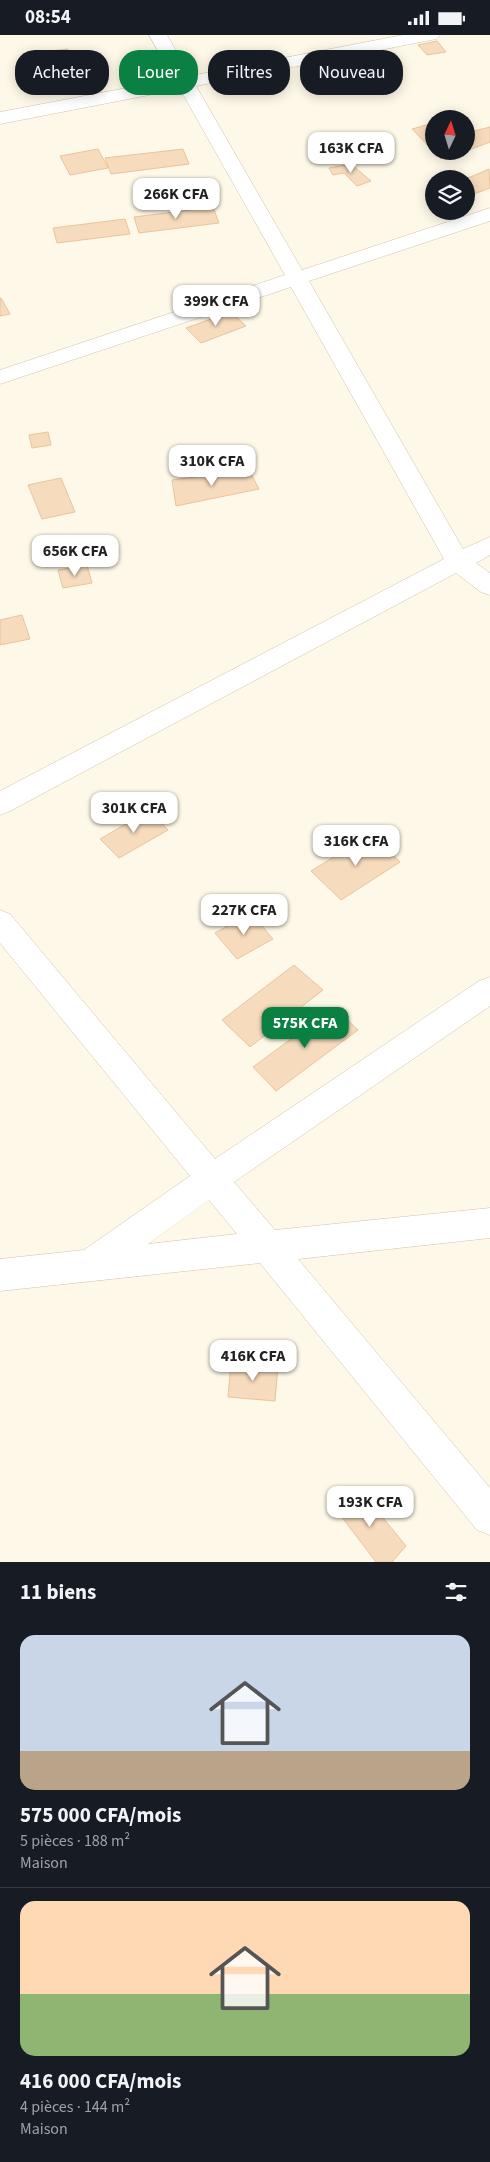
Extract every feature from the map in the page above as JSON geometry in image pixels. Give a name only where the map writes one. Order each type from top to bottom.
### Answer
[{"type":"street","points":[[158,35],[167,50]]},
{"type":"street","points":[[198,80],[430,35]]},
{"type":"street","points":[[0,118],[119,95]]},
{"type":"street","points":[[193,95],[458,562],[490,586]]},
{"type":"street","points":[[0,377],[490,214]]},
{"type":"street","points":[[0,804],[490,545]]},
{"type":"street","points":[[0,922],[490,1517]]},
{"type":"street","points":[[90,1266],[212,1179],[490,990]]},
{"type":"street","points":[[0,1275],[490,1223]]},
{"type":"building","points":[[437,41],[446,52],[427,55],[418,45]]},
{"type":"building","points":[[425,125],[425,142],[412,129]]},
{"type":"building","points":[[490,127],[490,142],[475,148],[475,131]]},
{"type":"building","points":[[363,137],[384,156],[351,164],[335,148],[339,142]]},
{"type":"building","points":[[98,149],[108,168],[70,175],[60,156]]},
{"type":"building","points":[[183,149],[189,164],[111,174],[105,158]]},
{"type":"building","points":[[351,164],[371,181],[357,186],[344,173],[333,175],[329,168]]},
{"type":"building","points":[[489,169],[490,188],[475,194],[475,175]]},
{"type":"building","points":[[213,207],[219,223],[139,233],[134,217]]},
{"type":"building","points":[[125,219],[130,234],[57,243],[53,228]]},
{"type":"building","points":[[1,298],[10,314],[0,316]]},
{"type":"building","points":[[231,312],[246,326],[201,343],[186,328]]},
{"type":"building","points":[[48,432],[51,445],[32,448],[29,435]]},
{"type":"building","points":[[249,470],[259,489],[176,506],[172,480]]},
{"type":"building","points":[[61,478],[75,512],[42,519],[28,485]]},
{"type":"building","points":[[87,565],[92,583],[63,588],[58,570]]},
{"type":"building","points":[[22,615],[30,639],[0,645],[0,620]]},
{"type":"building","points":[[150,810],[168,830],[119,858],[100,839]]},
{"type":"building","points":[[371,834],[400,862],[341,900],[311,871]]},
{"type":"building","points":[[251,913],[273,939],[237,959],[215,933]]},
{"type":"building","points":[[294,965],[323,990],[250,1047],[222,1020]]},
{"type":"building","points":[[334,1007],[358,1030],[276,1091],[253,1067]]},
{"type":"building","points":[[231,1363],[278,1367],[275,1401],[228,1397]]},
{"type":"building","points":[[358,1487],[406,1546],[392,1562],[376,1562],[335,1508]]}]
